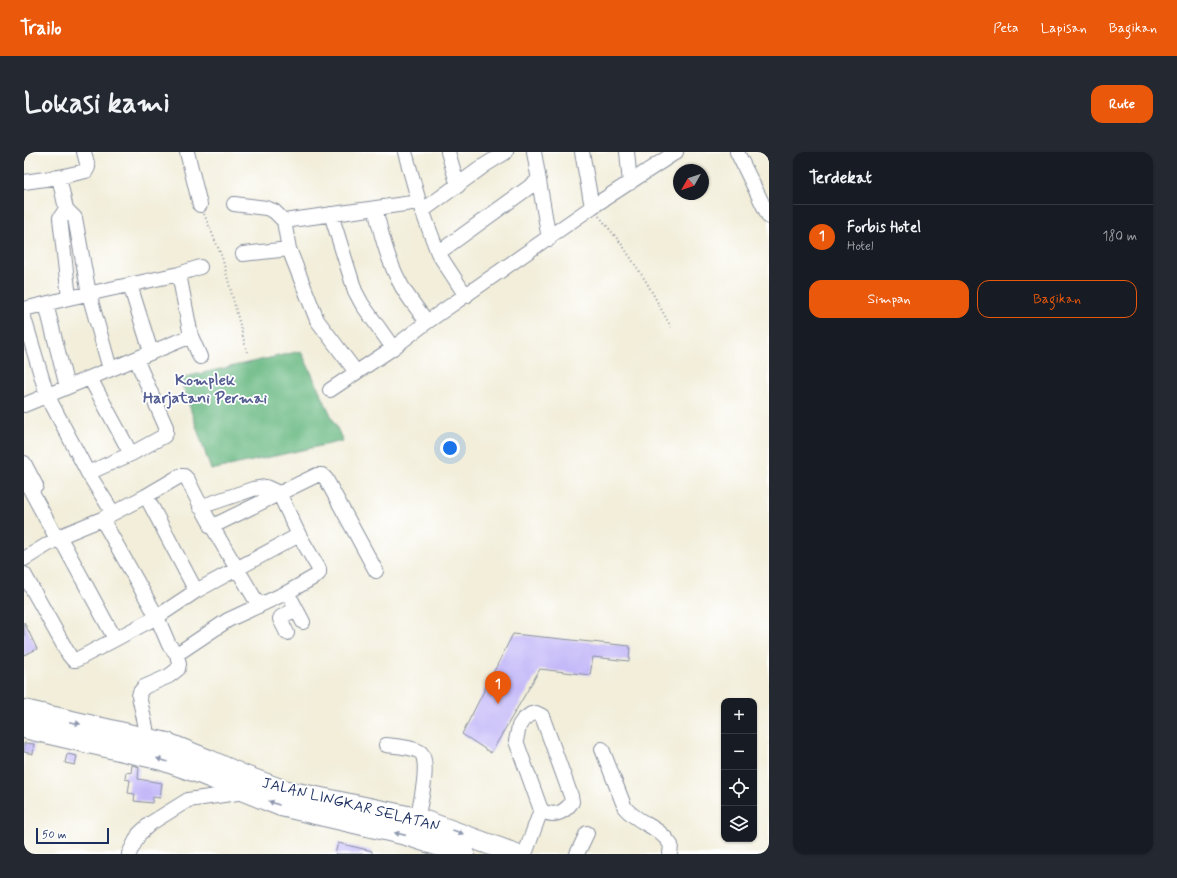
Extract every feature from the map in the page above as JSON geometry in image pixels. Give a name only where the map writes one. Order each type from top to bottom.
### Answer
[{"type":"highway","name":"JALAN LINGKAR SELATAN","points":[[24,710],[49,725]]},
{"type":"highway","name":"JALAN LINGKAR SELATAN","points":[[24,728],[49,725],[167,743],[204,766],[281,806],[406,835],[464,854]]},
{"type":"highway","name":"JALAN LINGKAR SELATAN","points":[[242,785],[283,790],[417,818],[516,854]]},
{"type":"street","points":[[24,182],[58,178],[86,171],[88,167],[84,152]]},
{"type":"street","points":[[187,152],[200,205]]},
{"type":"street","points":[[405,152],[421,206],[438,253],[466,296]]},
{"type":"street","points":[[448,152],[458,186]]},
{"type":"street","points":[[284,221],[375,208],[421,206],[458,186],[485,165],[506,152]]},
{"type":"street","points":[[534,152],[549,239]]},
{"type":"street","points":[[582,152],[592,207]]},
{"type":"street","points":[[627,152],[630,183]]},
{"type":"street","points":[[330,390],[393,348],[427,322],[549,239],[592,207],[676,152]]},
{"type":"street","points":[[737,152],[769,217]]},
{"type":"street","points":[[58,178],[66,209],[75,218],[88,294],[110,369]]},
{"type":"street","points":[[438,253],[539,180]]},
{"type":"street","points":[[234,204],[266,208],[274,211],[284,221],[289,249],[317,320],[356,372]]},
{"type":"street","points":[[375,208],[382,238],[392,267],[400,283],[427,322]]},
{"type":"street","points":[[66,209],[60,218],[69,298]]},
{"type":"street","points":[[331,214],[355,291],[362,304],[393,348]]},
{"type":"street","points":[[242,254],[289,249]]},
{"type":"street","points":[[24,309],[179,274],[200,267]]},
{"type":"street","points":[[179,274],[191,336],[200,357]]},
{"type":"street","points":[[130,285],[151,352]]},
{"type":"street","points":[[46,304],[67,387]]},
{"type":"street","points":[[24,318],[47,395],[88,473],[169,645],[177,654],[179,664],[178,669],[169,676],[144,687],[140,692],[139,696],[146,728]]},
{"type":"street","points":[[24,405],[191,336]]},
{"type":"street","points":[[88,473],[131,454],[164,436],[166,433],[166,427],[136,359]]},
{"type":"street","points":[[90,378],[131,454]]},
{"type":"street","points":[[24,463],[61,540]]},
{"type":"street","points":[[211,527],[317,475],[322,475],[326,479],[376,570]]},
{"type":"street","points":[[24,559],[146,496],[180,476],[184,476],[188,480],[211,527],[259,606]]},
{"type":"street","points":[[24,478],[61,540],[115,639]]},
{"type":"street","points":[[177,654],[228,620],[288,592],[319,573],[319,569],[279,493],[266,487],[253,489],[200,507]]},
{"type":"street","points":[[146,496],[196,591]]},
{"type":"street","points":[[24,574],[69,655],[73,660],[78,660],[156,617],[196,591],[300,535]]},
{"type":"street","points":[[288,592],[303,622]]},
{"type":"street","points":[[287,633],[280,619],[296,609]]},
{"type":"street","points":[[533,854],[544,812],[516,741],[519,726],[531,714],[536,713],[542,716],[572,802],[555,815],[544,812]]},
{"type":"street","points":[[386,745],[419,751],[423,754],[425,768],[417,818]]},
{"type":"street","points":[[602,748],[625,808],[632,816],[656,829],[666,838],[671,846],[670,854]]},
{"type":"street","points":[[129,854],[139,834],[151,823],[188,800],[242,785]]},
{"type":"street","points":[[525,854],[544,812]]},
{"type":"street","points":[[577,854],[587,833]]},
{"type":"path","points":[[200,205],[222,257],[247,352]]},
{"type":"path","points":[[592,207],[622,246],[647,283],[671,327]]},
{"type":"green space","points":[[301,351],[343,441],[211,470],[180,378]]},
{"type":"building","points":[[24,622],[37,649],[24,655]]},
{"type":"building","points":[[513,634],[630,646],[629,661],[593,657],[590,675],[540,669],[491,753],[462,734]]},
{"type":"building","points":[[24,743],[34,744],[33,754],[24,752]]},
{"type":"building","points":[[67,754],[77,756],[75,765],[65,763]]},
{"type":"building","points":[[132,765],[139,767],[138,779],[162,783],[160,798],[153,797],[152,803],[134,801],[135,794],[128,793],[130,780],[125,779],[126,772],[131,773]]},
{"type":"building","points":[[338,843],[372,851],[372,854],[335,854]]},
{"type":"place","name":"Forbis Hotel","points":[[498,704]]},
{"type":"district","name":"Komplek Harjatani Permai","points":[[205,388]]}]
